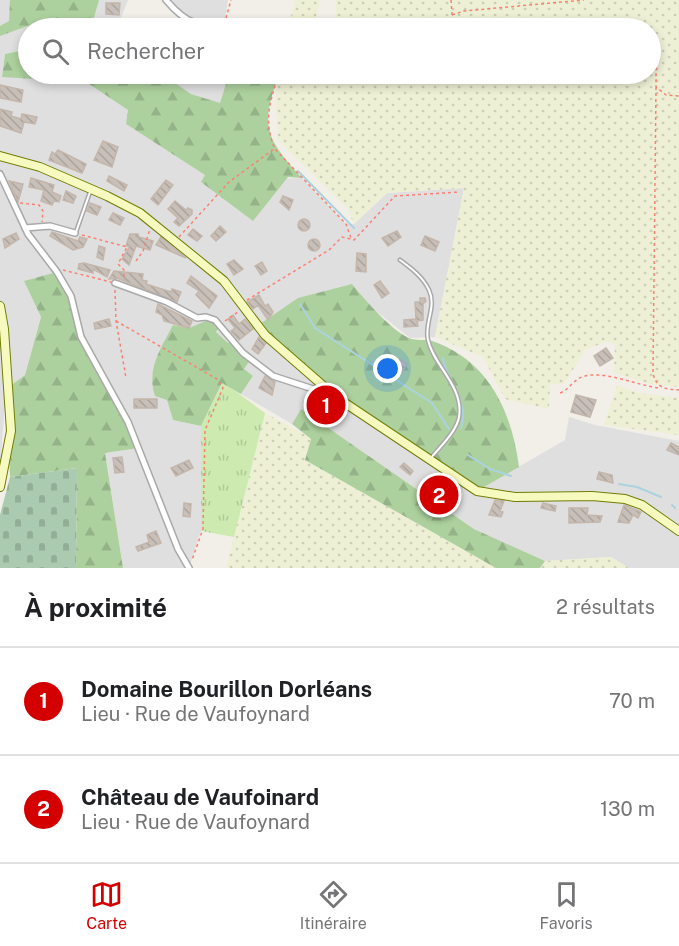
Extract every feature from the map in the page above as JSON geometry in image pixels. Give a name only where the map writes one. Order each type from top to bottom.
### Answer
[{"type":"street","points":[[166,0],[184,18]]},
{"type":"street","points":[[0,156],[40,167],[126,205],[224,281],[265,335],[325,388],[484,493],[515,497],[592,496],[625,499],[642,505],[679,531]]},
{"type":"street","points":[[0,174],[25,228],[57,272],[71,296],[81,337],[128,422],[178,549],[189,568]]},
{"type":"street","points":[[25,228],[42,225],[75,233]]},
{"type":"street","points":[[115,283],[164,301],[197,318],[209,318],[221,325],[243,353],[267,372],[313,388],[325,388]]},
{"type":"street","points":[[0,306],[4,328],[11,431],[0,487]]},
{"type":"lane","points":[[75,233],[90,189]]},
{"type":"lane","points":[[399,260],[417,274],[429,290],[432,308],[428,341],[451,382],[459,410],[455,427],[430,459]]},
{"type":"path","points":[[226,18],[231,0]]},
{"type":"path","points":[[451,0],[452,18]]},
{"type":"path","points":[[452,15],[464,11],[584,0]]},
{"type":"path","points":[[276,84],[267,119],[275,148],[346,224],[351,239]]},
{"type":"path","points":[[656,87],[666,95],[679,96]]},
{"type":"path","points":[[656,87],[653,365],[654,378],[661,388]]},
{"type":"path","points":[[175,242],[229,182],[275,148]]},
{"type":"path","points":[[221,325],[243,306],[329,250],[342,237],[354,240],[395,196],[460,192]]},
{"type":"path","points":[[13,204],[39,205],[43,211],[42,225]]},
{"type":"path","points":[[136,261],[143,251],[153,224]]},
{"type":"path","points":[[75,233],[127,247],[118,264],[124,270],[124,281]]},
{"type":"path","points":[[57,272],[70,269],[115,283],[116,321],[126,378]]},
{"type":"path","points":[[116,321],[217,379],[223,388],[205,430],[203,530],[189,568]]},
{"type":"path","points":[[560,393],[580,377],[600,374],[639,386],[679,390]]},
{"type":"shaded area","points":[[0,0],[128,0],[121,18],[18,18],[18,51],[5,54],[2,76],[18,77],[18,84],[89,84],[129,110],[126,124],[206,175],[202,182],[302,178],[346,224],[354,224],[387,193],[464,188],[435,337],[410,338],[372,308],[352,284],[477,491],[565,440],[569,417],[595,425],[679,441],[679,568],[629,568],[611,557],[545,561],[474,529],[301,409],[292,424],[241,394],[253,377],[243,369],[228,343],[216,332],[208,320],[189,328],[173,325],[167,400],[173,420],[201,426],[201,531],[189,568],[123,568],[105,453],[138,448],[24,281],[41,317],[25,375],[6,389],[0,469]]},
{"type":"shaded area","points":[[166,0],[228,0],[226,18],[178,18],[179,15]]},
{"type":"shaded area","points":[[174,84],[226,84],[220,104],[191,94]]},
{"type":"green space","points":[[10,0],[99,0],[94,18],[18,18],[18,29],[0,36],[0,26],[9,21]]},
{"type":"green space","points":[[295,0],[320,0],[316,18],[290,18]]},
{"type":"green space","points":[[336,0],[679,0],[679,387],[650,384],[614,373],[615,344],[608,341],[585,350],[564,384],[550,384],[549,409],[505,399],[483,357],[435,337],[464,188],[387,193],[354,224],[346,207],[278,140],[275,85],[661,84],[661,18],[336,18]]},
{"type":"green space","points":[[18,51],[18,78],[2,77],[5,54]]},
{"type":"green space","points":[[89,84],[176,84],[191,94],[220,103],[226,84],[276,84],[268,119],[273,141],[302,178],[288,177],[253,221],[201,182],[205,175],[126,124],[128,110]]},
{"type":"green space","points":[[57,272],[74,304],[79,328],[139,448],[105,453],[123,568],[76,568],[77,468],[10,477],[6,389],[25,375],[41,317],[24,281]]},
{"type":"green space","points":[[352,284],[379,314],[402,334],[412,339],[432,341],[452,350],[482,374],[494,390],[503,408],[516,446],[519,467],[477,491],[357,411],[257,326],[298,298]]},
{"type":"green space","points":[[208,320],[219,327],[216,332],[228,343],[233,342],[250,360],[244,369],[253,376],[241,394],[222,383],[201,426],[173,420],[167,400],[155,396],[152,377],[156,359],[173,325],[189,328]]},
{"type":"green space","points":[[223,382],[265,413],[234,537],[201,531],[201,426]]},
{"type":"green space","points":[[617,385],[639,393],[679,398],[679,435],[604,425]]},
{"type":"green space","points":[[301,409],[474,529],[545,561],[540,568],[496,568],[305,460],[311,439],[292,424]]},
{"type":"green space","points":[[265,413],[311,438],[305,460],[496,568],[226,568]]},
{"type":"green space","points":[[77,468],[76,568],[0,568],[0,515],[10,477]]},
{"type":"green space","points":[[611,557],[629,568],[540,568],[545,561]]},
{"type":"building","points":[[106,3],[120,3],[119,15],[106,14]]},
{"type":"building","points":[[0,85],[23,90],[21,102],[0,98]]},
{"type":"building","points":[[0,109],[12,112],[11,116],[21,119],[22,114],[37,117],[35,124],[24,122],[21,133],[0,126]]},
{"type":"building","points":[[103,141],[118,147],[112,167],[94,160]]},
{"type":"building","points":[[58,150],[86,164],[82,173],[49,160],[52,152],[55,154]]},
{"type":"building","points":[[109,176],[127,185],[124,191],[107,181]]},
{"type":"building","points":[[31,178],[54,185],[52,192],[61,196],[59,202],[54,201],[52,205],[41,201],[44,190],[29,187]]},
{"type":"building","points":[[166,180],[173,185],[158,205],[151,199]]},
{"type":"building","points":[[9,181],[23,184],[18,202]]},
{"type":"building","points":[[66,191],[76,196],[73,203],[63,200]]},
{"type":"building","points":[[283,196],[293,200],[289,210],[280,202]]},
{"type":"building","points":[[175,201],[186,210],[188,208],[192,210],[192,214],[179,226],[174,222],[178,218],[168,209]]},
{"type":"building","points":[[90,203],[101,207],[97,215],[87,211]]},
{"type":"building","points":[[113,213],[124,218],[120,225],[109,220]]},
{"type":"building","points":[[306,219],[310,225],[306,231],[302,231],[298,223]]},
{"type":"building","points":[[220,226],[226,232],[216,241],[211,236]]},
{"type":"building","points":[[193,229],[202,236],[197,241],[188,235]]},
{"type":"building","points":[[397,231],[401,237],[388,246],[382,238]]},
{"type":"building","points":[[52,232],[78,241],[80,237],[87,239],[83,247],[73,250],[50,236]]},
{"type":"building","points":[[16,233],[19,239],[5,248],[3,239]]},
{"type":"building","points":[[130,234],[138,234],[139,237],[153,241],[150,250],[136,246],[129,265],[122,259],[130,246],[126,246]]},
{"type":"building","points":[[425,236],[439,242],[435,251],[421,245]]},
{"type":"building","points":[[161,237],[186,258],[156,245]]},
{"type":"building","points":[[316,239],[320,245],[316,251],[312,251],[308,243]]},
{"type":"building","points":[[99,246],[105,248],[103,260],[97,257]]},
{"type":"building","points":[[357,253],[366,254],[366,272],[356,271]]},
{"type":"building","points":[[234,260],[243,269],[234,275],[227,264]]},
{"type":"building","points":[[262,262],[267,271],[261,275],[255,266]]},
{"type":"building","points":[[84,263],[110,270],[107,277],[93,269],[93,273],[78,269],[79,264]]},
{"type":"building","points":[[114,271],[143,274],[142,280],[147,281],[146,284],[171,292],[172,289],[181,292],[177,302],[117,278],[109,279]]},
{"type":"building","points":[[191,276],[217,296],[209,308],[196,295],[199,291],[187,283]]},
{"type":"building","points":[[380,281],[389,293],[382,298],[374,285]]},
{"type":"building","points":[[259,295],[265,306],[268,304],[273,312],[268,320],[258,305],[253,309],[247,302]]},
{"type":"building","points":[[420,298],[425,298],[426,301],[423,304],[423,320],[417,321],[418,326],[404,327],[404,320],[416,319],[415,302],[420,302]]},
{"type":"building","points":[[158,304],[192,321],[189,328],[164,321],[162,315],[156,312]]},
{"type":"building","points":[[233,315],[239,324],[245,319],[253,329],[239,340],[231,331],[235,328],[228,319]]},
{"type":"building","points":[[109,319],[111,326],[95,329],[94,323]]},
{"type":"building","points":[[259,337],[266,343],[258,354],[252,349]]},
{"type":"building","points":[[606,348],[613,358],[600,366],[594,356]]},
{"type":"building","points":[[399,359],[407,364],[402,372],[395,366]]},
{"type":"building","points":[[265,376],[275,382],[272,395],[259,388]]},
{"type":"building","points":[[324,394],[334,403],[329,415],[320,406]]},
{"type":"building","points":[[576,395],[596,400],[590,417],[571,412]]},
{"type":"building","points":[[134,399],[157,399],[157,408],[134,408]]},
{"type":"building","points":[[671,443],[679,447],[679,455],[667,450]]},
{"type":"building","points":[[122,457],[124,472],[115,473],[113,458]]},
{"type":"building","points":[[189,460],[193,468],[176,476],[171,468]]},
{"type":"building","points":[[404,463],[413,471],[410,475],[400,467]]},
{"type":"building","points":[[599,472],[612,475],[613,483],[597,479]]},
{"type":"building","points":[[424,482],[454,501],[450,506],[447,505],[423,489]]},
{"type":"building","points":[[495,500],[504,501],[500,511],[503,512],[501,517],[489,515]]},
{"type":"building","points":[[184,503],[191,504],[190,517],[183,516]]},
{"type":"building","points":[[543,503],[556,506],[555,511],[541,508]]},
{"type":"building","points":[[624,505],[641,512],[638,518],[633,515],[629,523],[618,522]]},
{"type":"building","points":[[569,508],[588,508],[587,515],[602,516],[600,522],[569,523]]},
{"type":"building","points":[[156,531],[161,543],[138,551],[136,547],[149,542],[147,535]]},
{"type":"waterway","points":[[298,171],[354,228]]},
{"type":"waterway","points":[[300,304],[315,328],[432,403],[449,429]]},
{"type":"waterway","points":[[443,358],[444,365],[460,398],[463,418],[461,428]]},
{"type":"waterway","points":[[468,455],[490,469],[511,476]]},
{"type":"waterway","points":[[619,484],[637,487],[661,497]]},
{"type":"waterway","points":[[672,505],[675,508]]},
{"type":"place","name":"Domaine Bourillon Dorléans","points":[[326,405]]},
{"type":"place","name":"Château de Vaufoinard","points":[[439,495]]}]
